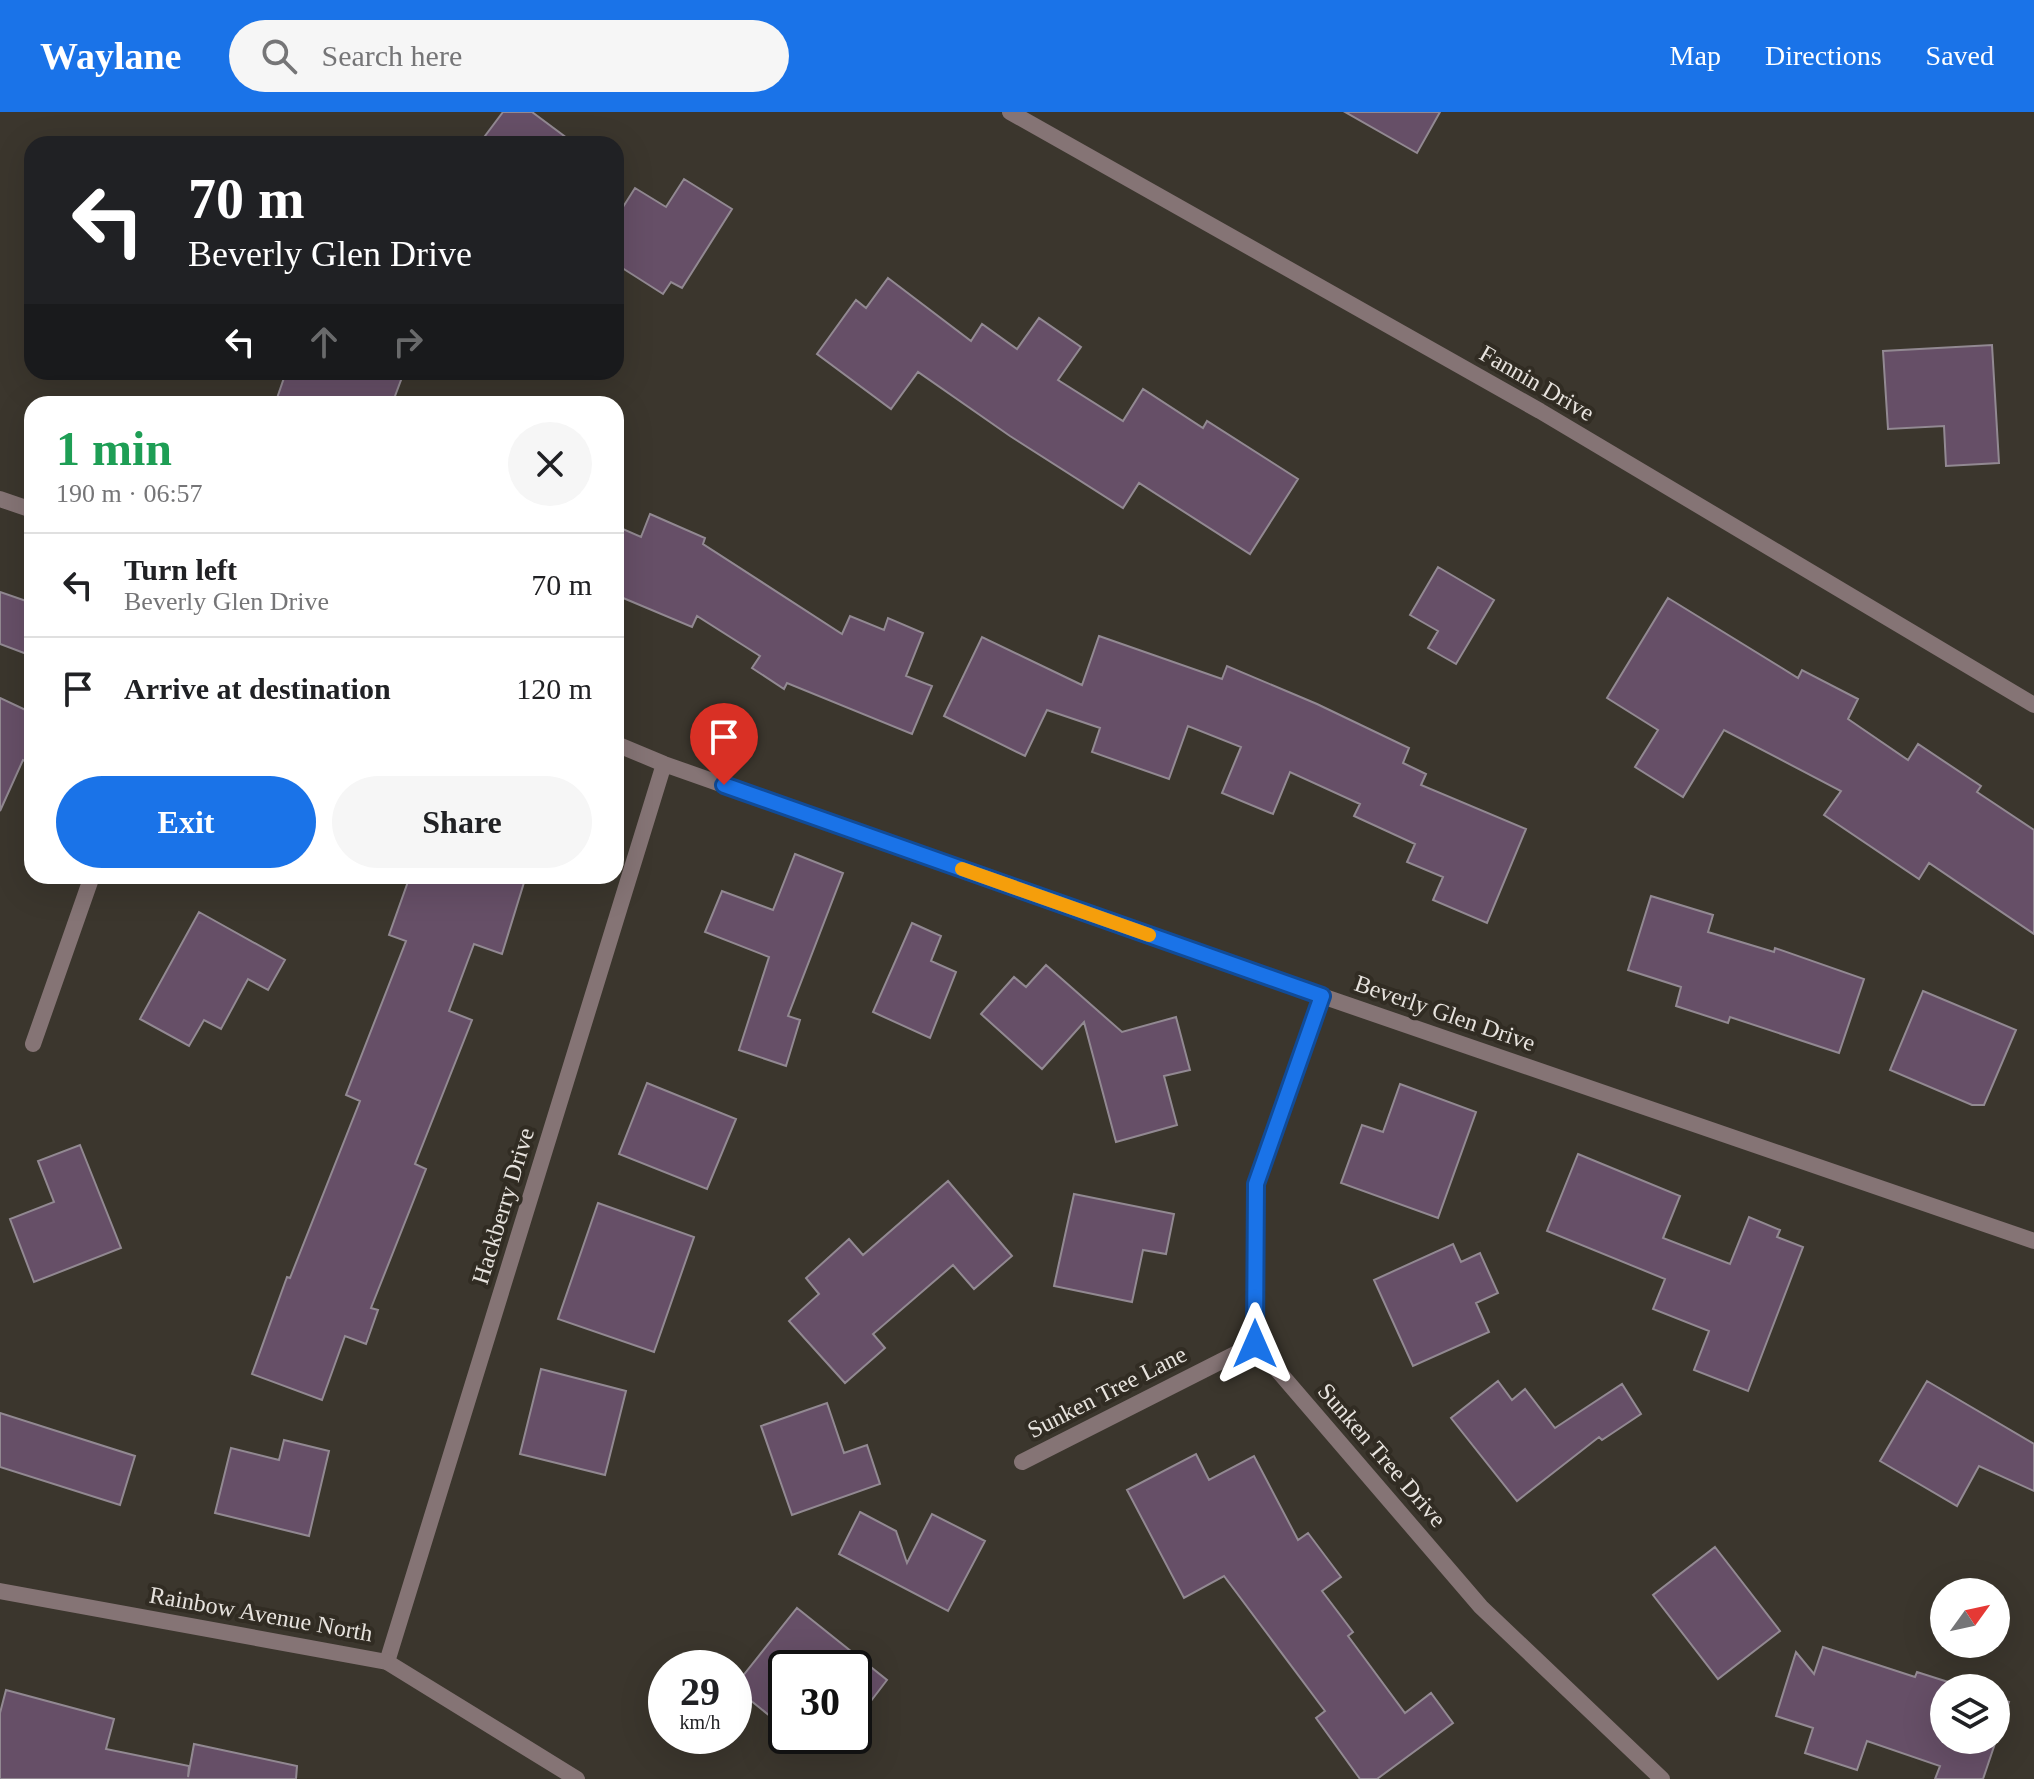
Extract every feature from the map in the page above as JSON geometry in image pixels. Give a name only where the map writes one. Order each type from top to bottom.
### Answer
[{"type":"street","name":"Fannin Drive","points":[[1010,112],[1540,411],[2034,705]]},
{"type":"street","points":[[0,499],[24,507]]},
{"type":"street","name":"Beverly Glen Drive","points":[[624,747],[1322,996],[2034,1241]]},
{"type":"street","name":"Hackberry Drive","points":[[387,1662],[664,764]]},
{"type":"street","points":[[33,1044],[89,884]]},
{"type":"street","points":[[1255,1344],[1256,1184],[1322,996]]},
{"type":"street","name":"Sunken Tree Lane","points":[[1022,1462],[1255,1344]]},
{"type":"street","name":"Sunken Tree Drive","points":[[1255,1344],[1481,1607],[1662,1779]]},
{"type":"street","name":"Rainbow Avenue North","points":[[0,1591],[387,1662],[577,1779]]},
{"type":"building","points":[[503,112],[532,112],[564,136],[485,136]]},
{"type":"building","points":[[1345,112],[1440,112],[1417,153]]},
{"type":"building","points":[[684,179],[732,209],[682,288],[671,282],[663,294],[624,269],[624,205],[635,188],[666,207]]},
{"type":"building","points":[[888,278],[971,341],[982,324],[1017,349],[1039,318],[1081,347],[1058,380],[1123,421],[1143,389],[1203,428],[1207,421],[1298,479],[1250,554],[1139,483],[1123,508],[1010,436],[918,372],[891,409],[817,354],[856,300],[866,308]]},
{"type":"building","points":[[1992,345],[1999,463],[1946,466],[1944,426],[1888,429],[1883,351]]},
{"type":"building","points":[[283,380],[401,380],[395,396],[278,396]]},
{"type":"building","points":[[650,514],[705,538],[703,544],[842,634],[850,616],[884,630],[888,618],[923,633],[906,676],[932,686],[912,734],[787,683],[784,689],[752,668],[760,656],[697,616],[692,627],[624,598],[624,530],[641,537]]},
{"type":"building","points":[[1438,567],[1494,600],[1456,664],[1428,648],[1438,631],[1410,615]]},
{"type":"building","points":[[0,592],[24,600],[24,653],[0,644]]},
{"type":"building","points":[[1668,598],[1798,678],[1802,670],[1858,699],[1848,719],[1908,760],[1918,744],[1981,786],[1977,792],[2034,830],[2034,934],[1929,863],[1919,879],[1824,815],[1841,791],[1724,730],[1683,797],[1635,767],[1658,730],[1607,698]]},
{"type":"building","points":[[1099,636],[1222,679],[1227,666],[1317,704],[1409,748],[1403,763],[1426,774],[1421,785],[1526,829],[1487,923],[1433,900],[1443,877],[1407,862],[1415,844],[1354,816],[1360,804],[1290,772],[1273,814],[1222,793],[1241,747],[1188,726],[1169,779],[1092,752],[1100,728],[1047,710],[1025,756],[944,716],[982,637],[1082,685]]},
{"type":"building","points":[[0,698],[24,709],[24,760],[0,811]]},
{"type":"building","points":[[795,854],[843,873],[788,1016],[800,1020],[786,1066],[739,1050],[769,957],[705,932],[722,891],[773,910]]},
{"type":"building","points":[[407,884],[524,884],[502,954],[474,944],[449,1011],[472,1020],[415,1164],[426,1169],[371,1308],[378,1310],[366,1344],[345,1336],[322,1400],[252,1374],[287,1277],[290,1278],[360,1101],[346,1095],[406,941],[389,935]]},
{"type":"building","points":[[1651,896],[1713,915],[1708,932],[1774,952],[1775,948],[1864,979],[1839,1053],[1730,1017],[1728,1023],[1676,1006],[1681,987],[1628,970]]},
{"type":"building","points":[[199,912],[285,960],[268,990],[248,979],[221,1029],[204,1020],[189,1046],[140,1019]]},
{"type":"building","points":[[912,923],[941,936],[931,961],[956,972],[930,1038],[873,1012]]},
{"type":"building","points":[[1046,965],[1122,1032],[1176,1017],[1190,1070],[1164,1076],[1177,1125],[1116,1142],[1084,1022],[1042,1069],[981,1014],[1014,977],[1026,987]]},
{"type":"building","points":[[1923,991],[2016,1030],[1984,1105],[1972,1105],[1890,1070]]},
{"type":"building","points":[[647,1083],[736,1119],[707,1189],[619,1154]]},
{"type":"building","points":[[1400,1084],[1476,1112],[1438,1218],[1341,1183],[1362,1125],[1383,1132]]},
{"type":"building","points":[[80,1145],[121,1248],[34,1282],[10,1219],[54,1202],[38,1161]]},
{"type":"building","points":[[1578,1154],[1680,1196],[1663,1238],[1730,1264],[1749,1217],[1780,1230],[1777,1237],[1803,1247],[1748,1391],[1694,1370],[1709,1331],[1653,1309],[1665,1279],[1547,1231]]},
{"type":"building","points":[[948,1181],[1012,1256],[974,1289],[953,1265],[873,1334],[885,1348],[845,1383],[789,1321],[819,1294],[806,1278],[849,1239],[863,1255]]},
{"type":"building","points":[[1074,1194],[1174,1214],[1166,1254],[1143,1250],[1132,1302],[1054,1286]]},
{"type":"building","points":[[598,1203],[694,1237],[654,1352],[558,1319]]},
{"type":"building","points":[[1453,1244],[1461,1262],[1480,1253],[1498,1293],[1476,1303],[1489,1332],[1413,1366],[1374,1280]]},
{"type":"building","points":[[541,1369],[626,1391],[605,1475],[520,1454]]},
{"type":"building","points":[[1498,1381],[1512,1400],[1525,1389],[1555,1428],[1622,1384],[1641,1414],[1602,1440],[1599,1437],[1517,1501],[1451,1418]]},
{"type":"building","points":[[1927,1381],[2034,1444],[2034,1491],[1979,1466],[1957,1506],[1880,1461]]},
{"type":"building","points":[[827,1403],[844,1453],[867,1445],[880,1484],[792,1515],[761,1426]]},
{"type":"building","points":[[0,1413],[135,1456],[120,1505],[0,1467]]},
{"type":"building","points":[[284,1440],[329,1451],[309,1536],[215,1513],[231,1448],[279,1460]]},
{"type":"building","points":[[1196,1454],[1209,1480],[1254,1456],[1298,1540],[1308,1533],[1341,1577],[1322,1591],[1353,1632],[1348,1636],[1405,1713],[1431,1693],[1453,1723],[1377,1779],[1360,1779],[1316,1718],[1325,1711],[1224,1576],[1184,1598],[1127,1490]]},
{"type":"building","points":[[860,1512],[896,1531],[907,1563],[932,1514],[985,1541],[948,1611],[839,1554]]},
{"type":"building","points":[[1715,1547],[1780,1631],[1718,1679],[1653,1595]]},
{"type":"building","points":[[797,1608],[850,1650],[768,1650],[768,1714],[752,1702],[752,1664]]},
{"type":"building","points":[[1823,1647],[1915,1677],[1917,1672],[1930,1676],[1930,1754],[1991,1754],[1983,1779],[1935,1779],[1940,1766],[1867,1741],[1857,1770],[1805,1753],[1813,1728],[1776,1716],[1796,1652],[1814,1674]]},
{"type":"building","points":[[872,1668],[887,1680],[872,1700]]},
{"type":"building","points":[[6,1690],[114,1719],[106,1749],[189,1766],[188,1777],[194,1744],[297,1766],[296,1779],[0,1779],[0,1713]]},
{"type":"slow traffic","points":[[962,869],[1149,935]]},
{"type":"route","points":[[724,785],[1322,996],[1256,1184],[1255,1344]]}]
